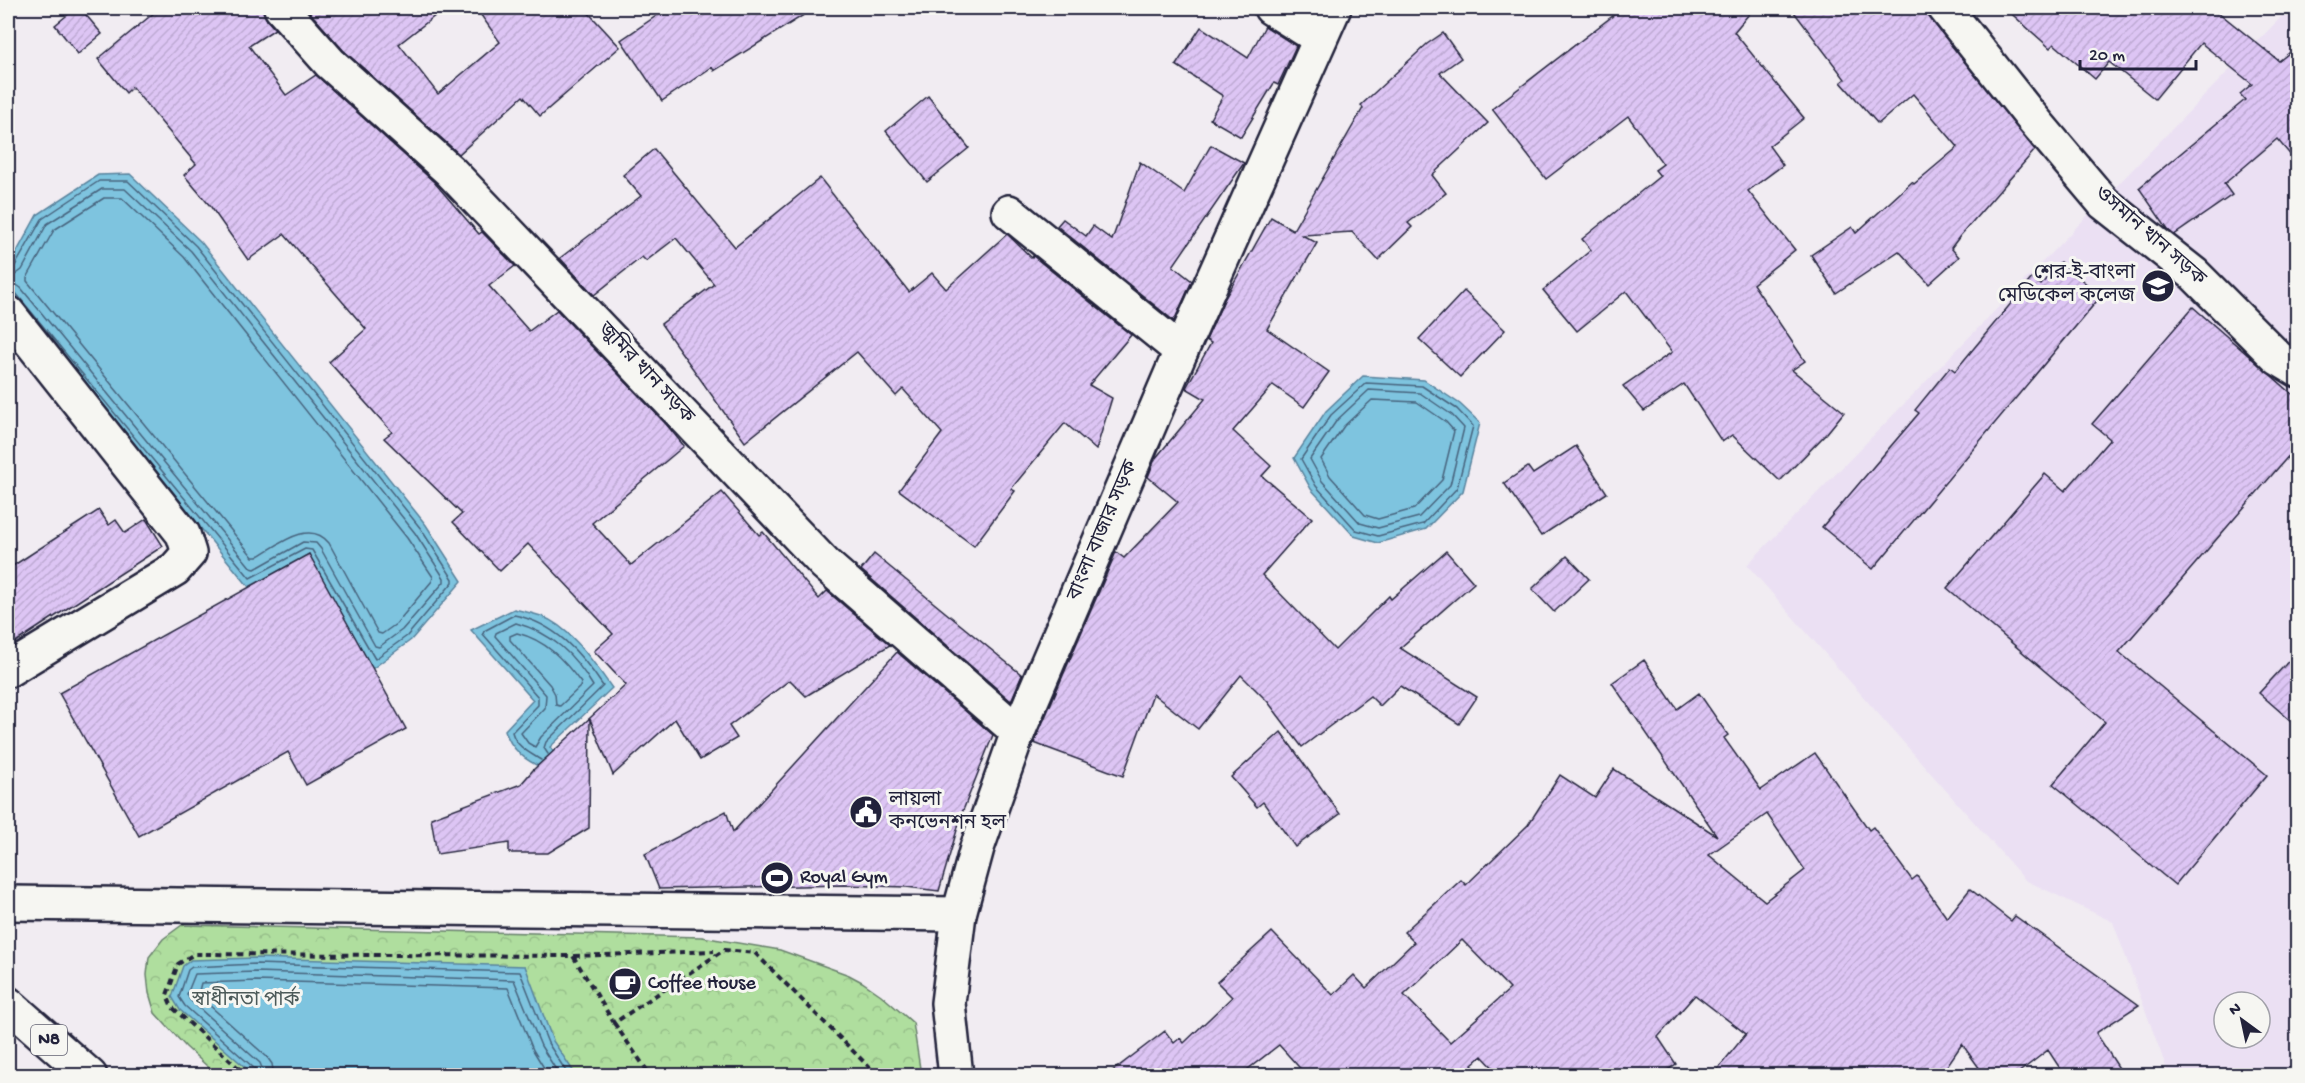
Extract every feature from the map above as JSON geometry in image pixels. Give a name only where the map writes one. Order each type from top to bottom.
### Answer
[{"type":"main road","name":"জুমির খান সড়ক","points":[[281,8],[330,63],[450,171],[825,564],[1018,732]]},
{"type":"main road","points":[[1270,8],[1319,38]]},
{"type":"main road","name":"বাংলা বাজার সড়ক","points":[[956,1076],[948,1004],[959,914],[977,848],[1018,732],[1181,351],[1334,8]]},
{"type":"main road","name":"ওসমান খান সড়ক","points":[[1945,8],[2029,114],[2104,203],[2194,274],[2278,358],[2298,370]]},
{"type":"main road","points":[[1009,212],[1181,351]]},
{"type":"main road","points":[[8,313],[183,534],[189,553],[175,569],[8,670]]},
{"type":"main road","points":[[8,903],[959,914]]},
{"type":"main road","name":"N8","points":[[8,1004],[90,1076]]},
{"type":"path","points":[[614,1023],[724,950]]},
{"type":"path","points":[[247,1076],[172,1007],[167,995],[177,964],[194,954],[573,956],[724,950],[754,953],[876,1073],[869,1076]]},
{"type":"path","points":[[573,956],[614,1023],[651,1076]]},
{"type":"shaded area","name":"শের-ই-বাংলা মেডিকেল কলেজ","points":[[2290,8],[2297,8],[2297,1075],[2169,1075],[2113,922],[2025,880],[1747,565]]},
{"type":"green space","name":"স্বাধীনতা পার্ক","points":[[182,925],[702,937],[780,950],[862,982],[913,1023],[921,1075],[217,1075],[186,1047],[155,1013],[149,993],[147,975],[149,957],[163,939]]},
{"type":"water","points":[[130,174],[201,242],[426,525],[462,581],[411,640],[372,669],[309,554],[249,587],[8,293],[8,268],[37,215],[98,175]]},
{"type":"water","points":[[1363,376],[1424,380],[1460,404],[1480,423],[1463,491],[1426,529],[1378,543],[1354,536],[1311,489],[1294,458],[1326,411]]},
{"type":"water","points":[[514,609],[541,616],[562,628],[581,647],[612,688],[550,747],[571,777],[540,767],[515,749],[505,730],[533,700],[471,630]]},
{"type":"water","points":[[256,958],[525,966],[553,1041],[576,1075],[254,1075],[180,1010],[172,997],[183,966],[191,960]]},
{"type":"building","points":[[76,8],[80,8],[102,34],[78,54],[55,25]]},
{"type":"building","points":[[160,8],[263,8],[267,20],[275,29],[249,46],[286,95],[316,75],[434,182],[479,234],[482,232],[515,266],[489,286],[529,331],[557,310],[666,424],[684,446],[592,523],[631,565],[722,492],[759,535],[763,532],[819,599],[827,591],[890,645],[806,696],[790,680],[729,726],[737,738],[700,760],[675,719],[613,775],[590,719],[589,828],[548,853],[509,853],[509,843],[437,854],[431,818],[521,784],[533,770],[626,685],[594,651],[613,634],[528,544],[500,571],[453,522],[462,514],[384,438],[392,432],[329,362],[366,329],[284,234],[248,260],[211,207],[184,175],[196,164],[132,87],[126,93],[98,59]]},
{"type":"building","points":[[306,8],[445,8],[399,44],[438,94],[500,42],[476,8],[584,8],[620,47],[540,116],[523,96],[459,154],[343,50]]},
{"type":"building","points":[[668,8],[815,8],[714,71],[712,67],[662,101],[621,40]]},
{"type":"building","points":[[1623,8],[1754,8],[1734,32],[1804,118],[1769,146],[1783,165],[1748,191],[1795,250],[1753,284],[1805,361],[1792,370],[1844,412],[1827,433],[1780,481],[1732,435],[1722,442],[1684,384],[1644,411],[1623,386],[1672,352],[1626,291],[1577,331],[1543,290],[1591,250],[1582,239],[1660,176],[1655,170],[1663,164],[1628,116],[1546,179],[1492,109]]},
{"type":"building","points":[[1791,8],[1922,8],[2035,150],[1951,248],[1959,257],[1929,284],[1899,251],[1836,293],[1811,255],[1852,227],[1856,233],[1912,182],[1914,184],[1958,147],[1913,94],[1878,124],[1841,82],[1845,79]]},
{"type":"building","points":[[2005,8],[2213,8],[2279,61],[2298,46],[2298,164],[2277,139],[2224,184],[2232,195],[2174,235],[2168,230],[2139,188],[2245,100],[2240,94],[2252,84],[2201,43],[2155,99],[2109,62],[2095,79],[2054,44],[2050,48]]},
{"type":"building","points":[[1265,26],[1296,46],[1278,85],[1274,83],[1241,137],[1210,119],[1223,96],[1176,65],[1201,27],[1248,58]]},
{"type":"building","points":[[1443,33],[1461,58],[1440,73],[1488,123],[1432,175],[1446,193],[1408,223],[1412,227],[1378,260],[1352,232],[1302,235],[1317,243],[1267,329],[1329,372],[1304,407],[1273,385],[1233,431],[1271,466],[1262,476],[1312,518],[1262,575],[1335,650],[1389,596],[1391,599],[1446,551],[1474,583],[1400,648],[1477,697],[1459,724],[1400,686],[1380,706],[1370,696],[1302,747],[1268,702],[1241,675],[1198,729],[1153,694],[1123,776],[1034,743],[1116,552],[1124,558],[1178,502],[1148,477],[1155,459],[1205,399],[1186,388],[1211,343],[1206,340],[1224,300],[1271,217],[1293,230],[1363,108],[1361,105],[1427,44]]},
{"type":"building","points":[[928,96],[969,148],[927,182],[886,131]]},
{"type":"building","points":[[1211,145],[1244,163],[1173,266],[1192,281],[1174,321],[1057,226],[1063,219],[1086,236],[1093,226],[1112,240],[1140,162],[1184,193]]},
{"type":"building","points":[[654,149],[735,247],[820,178],[909,292],[932,273],[946,289],[1007,234],[1032,258],[1033,256],[1131,335],[1089,385],[1112,398],[1096,450],[1065,423],[1011,489],[1015,491],[974,546],[899,490],[942,433],[903,389],[896,396],[857,352],[745,442],[661,324],[714,284],[676,238],[646,261],[642,257],[594,295],[560,258],[641,196],[623,175]]},
{"type":"building","points":[[2060,262],[2101,296],[1873,569],[1822,527],[1919,413],[1915,410],[1950,367],[1955,371],[2032,278],[2041,285]]},
{"type":"building","points":[[1464,291],[1505,330],[1460,377],[1419,339]]},
{"type":"building","points":[[2193,307],[2298,399],[2298,445],[2119,652],[2267,775],[2175,885],[2053,784],[2105,722],[1947,588],[2045,474],[2065,491],[2110,439],[2092,424]]},
{"type":"building","points":[[1576,446],[1607,493],[1541,536],[1504,483],[1528,467],[1533,474]]},
{"type":"building","points":[[99,510],[109,525],[116,520],[125,533],[146,519],[163,546],[8,647],[8,569]]},
{"type":"building","points":[[309,554],[406,729],[306,785],[288,752],[139,836],[59,693]]},
{"type":"building","points":[[874,554],[1022,675],[1011,701],[861,570]]},
{"type":"building","points":[[1567,556],[1589,579],[1554,612],[1532,589]]},
{"type":"building","points":[[2298,651],[2298,727],[2259,693]]},
{"type":"building","points":[[897,652],[993,735],[962,813],[939,891],[906,887],[845,885],[659,889],[645,854],[726,811],[733,832]]},
{"type":"building","points":[[1644,660],[1677,709],[1699,693],[1728,735],[1724,738],[1761,790],[1815,753],[1869,830],[1873,827],[1912,880],[1917,876],[1947,918],[1970,889],[2011,921],[2015,916],[2139,1005],[2096,1033],[2124,1076],[2065,1076],[2048,1050],[2014,1076],[1985,1076],[1962,1044],[1940,1076],[1712,1076],[1746,1034],[1695,995],[1658,1037],[1676,1064],[1659,1076],[1501,1076],[1482,1056],[1472,1065],[1482,1076],[1307,1076],[1279,1045],[1239,1076],[1106,1076],[1165,1031],[1174,1043],[1180,1038],[1184,1043],[1232,997],[1217,982],[1272,932],[1333,995],[1354,975],[1366,988],[1414,942],[1404,932],[1461,880],[1466,885],[1528,825],[1560,775],[1595,798],[1614,769],[1717,836],[1612,683]],"holes":[[[1767,814],[1805,870],[1765,901],[1709,855]],[[1462,940],[1510,989],[1450,1042],[1404,995]]]},
{"type":"building","points":[[1281,732],[1340,814],[1295,847],[1263,802],[1257,807],[1231,777]]},
{"type":"place","name":"শের-ই-বাংলা মেডিকেল কলেজ","points":[[2158,286]]},
{"type":"place","name":"লায়লা কনভেনশন হল","points":[[866,812]]},
{"type":"place","name":"Royal Gym","points":[[777,878]]},
{"type":"place","name":"Coffee House","points":[[625,984]]}]
